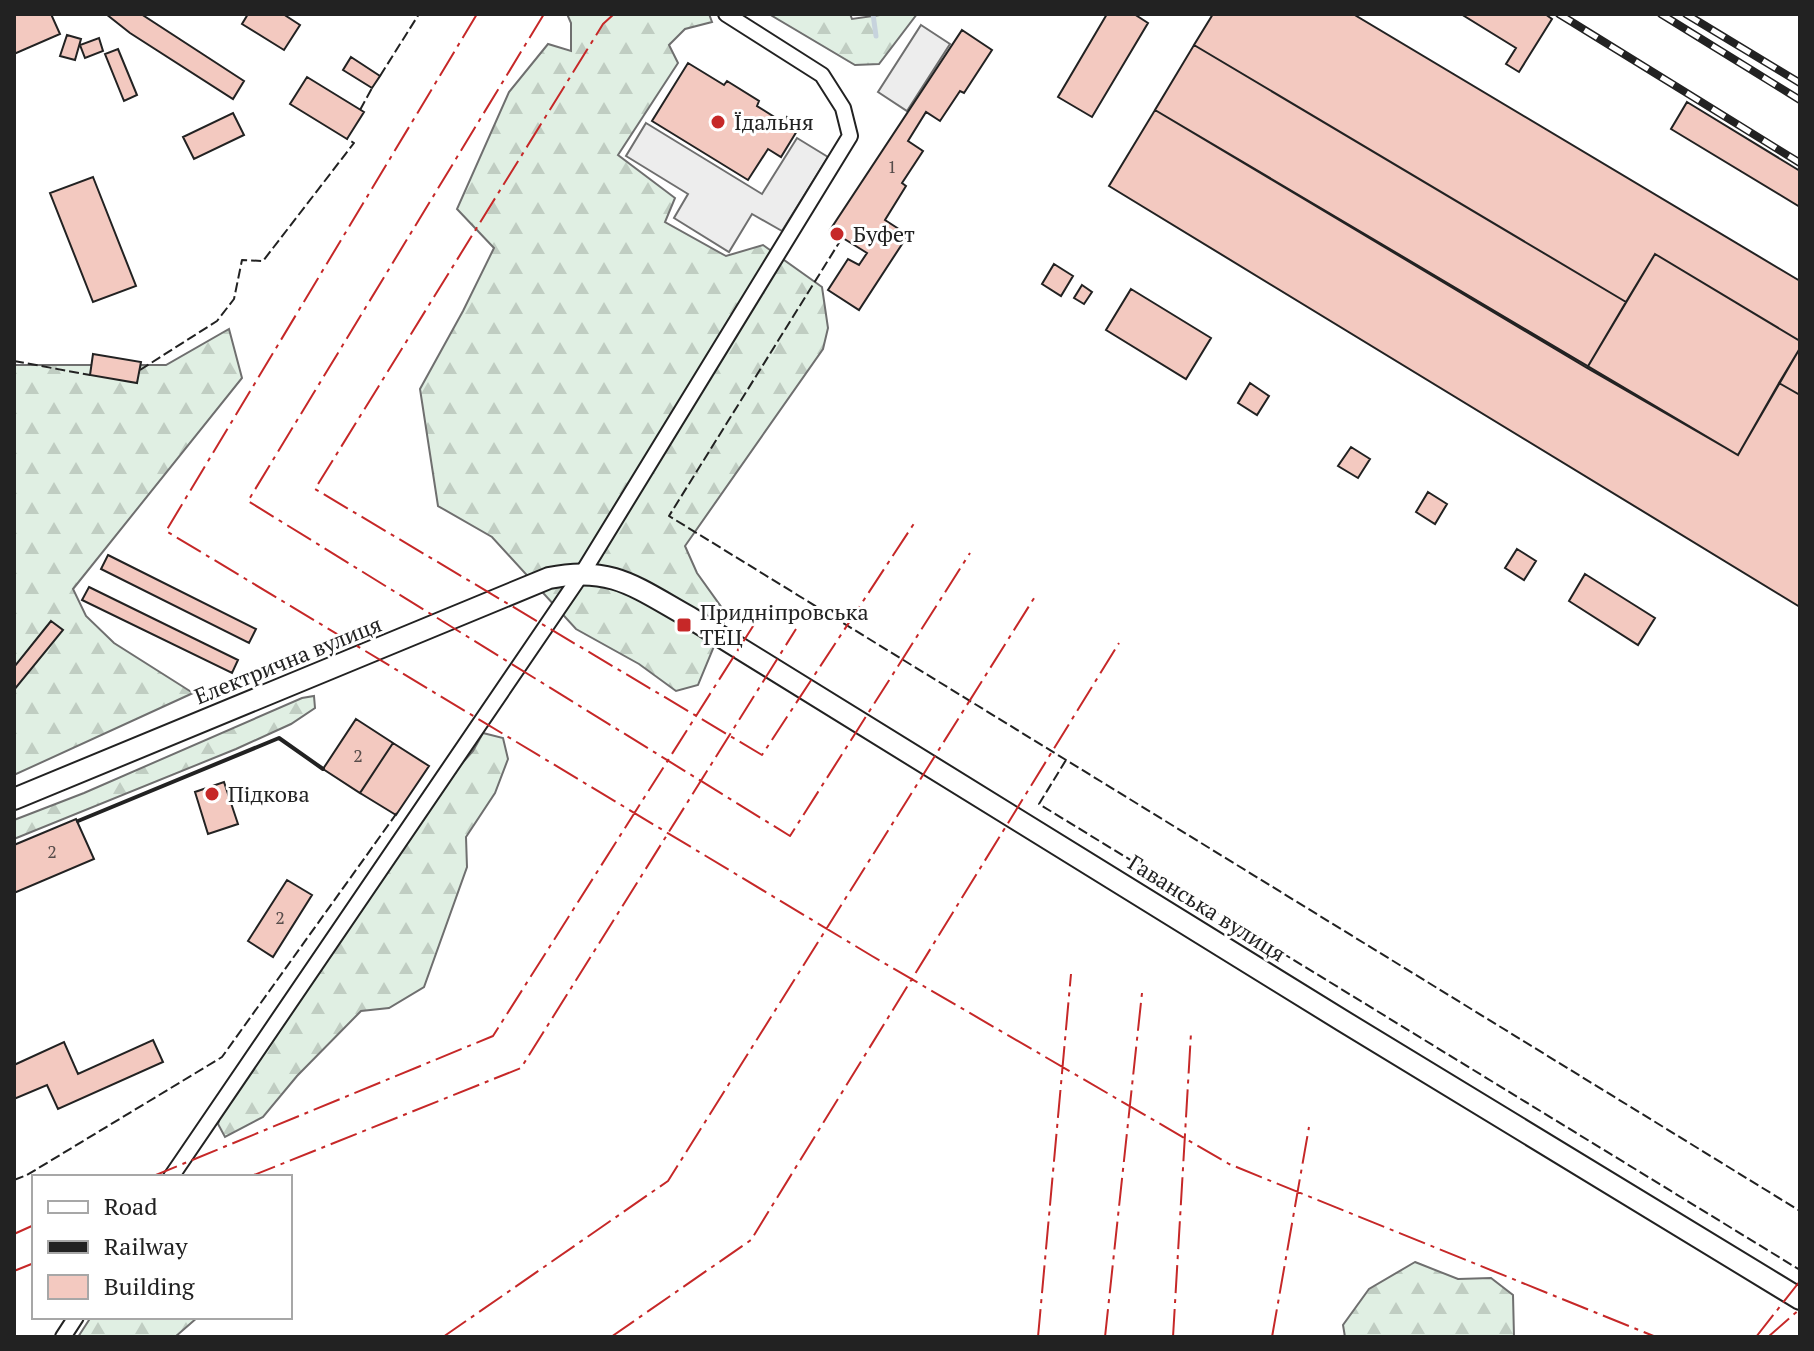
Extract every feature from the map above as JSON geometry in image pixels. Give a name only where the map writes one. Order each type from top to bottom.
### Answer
[{"type":"street","points":[[172,1175],[583,572],[850,136],[843,108],[822,75],[726,14]]},
{"type":"street","name":"Електрична вулиця","points":[[14,799],[549,578],[583,572]]},
{"type":"street","name":"Гаванська вулиця","points":[[583,572],[629,583],[689,617],[1800,1299]]},
{"type":"street","points":[[63,1337],[75,1319]]},
{"type":"green space","points":[[567,14],[709,14],[712,22],[685,29],[669,45],[678,63],[618,155],[675,198],[665,222],[726,256],[763,245],[822,287],[828,328],[823,349],[685,546],[697,573],[727,615],[698,685],[676,691],[639,664],[576,629],[492,537],[438,506],[420,389],[494,248],[457,209],[509,92],[548,44],[571,51],[571,23]]},
{"type":"green space","points":[[769,14],[850,14],[852,19],[917,14],[879,64],[855,65]]},
{"type":"green space","points":[[229,329],[242,378],[73,589],[86,616],[114,643],[193,693],[14,775],[14,365],[166,365]]},
{"type":"green space","points":[[314,696],[315,708],[291,724],[14,839],[14,820],[84,793],[302,698]]},
{"type":"green space","points":[[483,733],[503,738],[508,759],[495,793],[466,837],[467,867],[424,987],[389,1008],[361,1011],[297,1076],[263,1117],[225,1137],[218,1124],[222,1111],[449,778],[473,751]]},
{"type":"green space","points":[[1415,1262],[1458,1279],[1491,1278],[1513,1295],[1514,1337],[1345,1337],[1343,1325],[1369,1289]]},
{"type":"green space","points":[[90,1319],[196,1319],[175,1337],[78,1337]]},
{"type":"shaded area","points":[[921,25],[950,44],[907,111],[878,92]]},
{"type":"shaded area","points":[[646,123],[762,194],[797,138],[828,157],[782,231],[752,214],[729,252],[674,218],[688,194],[626,156]]},
{"type":"building","points":[[51,14],[60,34],[14,54],[14,15]]},
{"type":"building","points":[[106,14],[141,14],[244,81],[233,99],[130,33]]},
{"type":"building","points":[[248,14],[283,14],[300,25],[284,50],[242,24]]},
{"type":"building","points":[[1107,14],[1134,14],[1148,23],[1092,117],[1058,97]]},
{"type":"building","points":[[1213,14],[1353,14],[1800,281],[1800,341],[1655,254],[1626,302],[1194,45]]},
{"type":"building","points":[[1461,14],[1545,14],[1552,19],[1519,72],[1506,64],[1516,48]]},
{"type":"building","points":[[962,30],[992,50],[964,93],[960,91],[940,121],[926,112],[908,141],[923,151],[902,183],[906,186],[885,220],[908,235],[859,310],[828,290],[848,259],[859,265],[867,253],[830,230]]},
{"type":"building","points":[[67,35],[81,39],[75,60],[60,56]]},
{"type":"building","points":[[99,38],[103,51],[85,58],[80,45]]},
{"type":"building","points":[[1194,45],[1626,302],[1587,368],[1155,110]]},
{"type":"building","points":[[118,49],[137,95],[124,101],[105,54]]},
{"type":"building","points":[[351,57],[380,76],[372,88],[343,70]]},
{"type":"building","name":"Їдальня","points":[[688,63],[724,85],[727,81],[759,101],[757,106],[784,123],[787,117],[800,126],[781,157],[768,149],[748,180],[652,121]]},
{"type":"building","points":[[307,77],[364,112],[347,139],[290,104]]},
{"type":"building","points":[[1687,102],[1800,171],[1800,207],[1671,129]]},
{"type":"building","points":[[1155,110],[1738,455],[1779,383],[1800,395],[1800,607],[1109,186]]},
{"type":"building","points":[[233,113],[244,135],[194,159],[183,137]]},
{"type":"building","points":[[93,177],[136,286],[93,302],[50,193]]},
{"type":"building","points":[[1655,254],[1800,341],[1800,348],[1738,455],[1587,368]]},
{"type":"building","points":[[1054,264],[1073,276],[1061,296],[1042,284]]},
{"type":"building","points":[[1082,285],[1092,292],[1084,304],[1074,298]]},
{"type":"building","points":[[1131,289],[1211,338],[1186,379],[1106,330]]},
{"type":"building","points":[[1800,348],[1800,395],[1779,383]]},
{"type":"building","points":[[93,354],[141,362],[137,383],[90,375]]},
{"type":"building","points":[[1250,383],[1269,396],[1257,415],[1238,403]]},
{"type":"building","points":[[1351,447],[1370,459],[1358,478],[1338,466]]},
{"type":"building","points":[[1428,492],[1447,504],[1435,524],[1416,512]]},
{"type":"building","points":[[1517,549],[1536,561],[1524,580],[1505,568]]},
{"type":"building","points":[[108,555],[256,629],[249,643],[101,569]]},
{"type":"building","points":[[1585,574],[1655,618],[1638,645],[1569,601]]},
{"type":"building","points":[[89,587],[238,660],[232,673],[82,600]]},
{"type":"building","points":[[51,621],[63,630],[14,690],[14,667]]},
{"type":"building","points":[[356,719],[393,743],[360,793],[323,769]]},
{"type":"building","points":[[393,743],[429,766],[396,815],[360,793]]},
{"type":"building","points":[[224,782],[238,824],[208,834],[195,792]]},
{"type":"building","points":[[76,819],[94,859],[14,893],[14,845]]},
{"type":"building","points":[[287,880],[312,895],[273,957],[248,941]]},
{"type":"building","points":[[153,1040],[163,1062],[58,1109],[47,1085],[14,1099],[14,1065],[64,1042],[78,1074]]},
{"type":"waterway","points":[[873,14],[876,36]]},
{"type":"railway","points":[[1559,14],[1800,163]]},
{"type":"railway","points":[[1661,14],[1800,100]]},
{"type":"railway","points":[[1686,14],[1800,83]]},
{"type":"fence","points":[[380,76],[419,14]]},
{"type":"fence","points":[[360,110],[372,88]]},
{"type":"fence","points":[[140,370],[217,321],[234,299],[242,260],[263,261],[354,143],[347,139]]},
{"type":"fence","points":[[842,238],[669,516],[1800,1211]]},
{"type":"fence","points":[[14,361],[90,375]]},
{"type":"fence","points":[[1066,760],[1039,804],[1800,1270]]},
{"type":"fence","points":[[14,1180],[222,1057],[399,810]]},
{"type":"wall","points":[[78,821],[279,738],[323,769]]},
{"type":"power","points":[[477,14],[166,531],[872,956],[1229,1164],[1656,1337]]},
{"type":"power","points":[[544,14],[248,501],[790,836],[970,553]]},
{"type":"power","points":[[614,14],[603,24],[315,489],[762,755],[915,522]]},
{"type":"power","points":[[443,1337],[668,1181],[1036,595]]},
{"type":"power","points":[[156,1175],[493,1036],[762,612]]},
{"type":"power","points":[[254,1175],[521,1068],[796,629]]},
{"type":"power","points":[[611,1337],[751,1240],[1119,643]]},
{"type":"power","points":[[1038,1337],[1071,974]]},
{"type":"power","points":[[1105,1337],[1142,993]]},
{"type":"power","points":[[1173,1337],[1191,1033]]},
{"type":"power","points":[[1272,1337],[1309,1127]]},
{"type":"power","points":[[14,1234],[32,1226]]},
{"type":"power","points":[[14,1271],[32,1264]]},
{"type":"power","points":[[1756,1337],[1800,1281]]},
{"type":"power","points":[[1768,1337],[1800,1309]]},
{"type":"place","name":"Їдальня","points":[[718,122]]},
{"type":"place","name":"Буфет","points":[[837,234]]},
{"type":"place","name":"Придніпровська ТЕЦ","points":[[684,625]]},
{"type":"place","name":"Підкова","points":[[212,794]]}]
